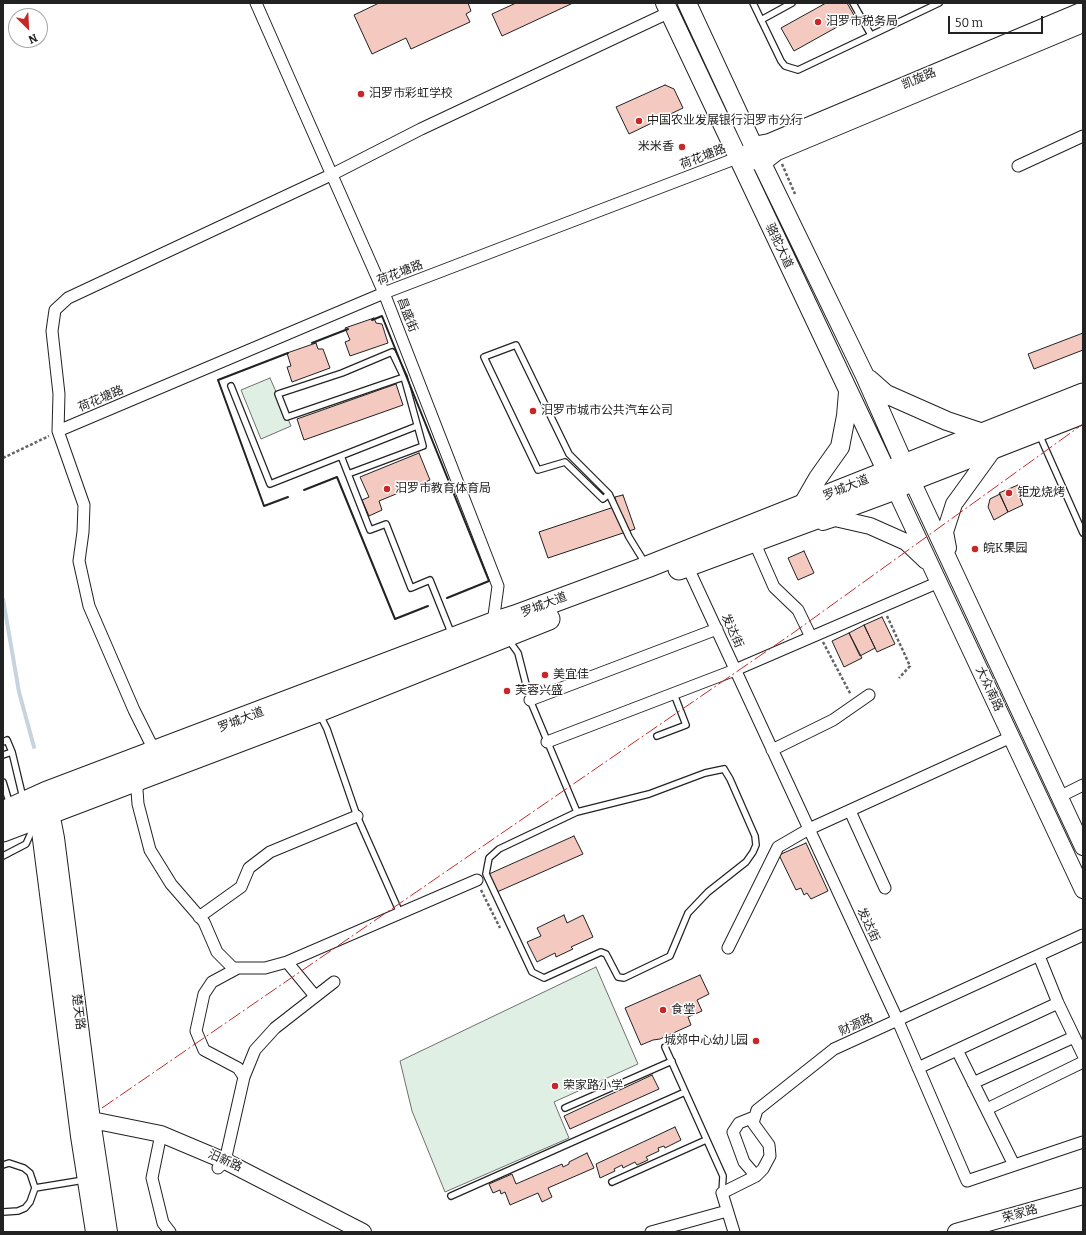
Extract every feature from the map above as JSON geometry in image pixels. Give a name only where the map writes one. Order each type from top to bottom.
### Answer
[{"type":"highway","name":"罗城大道","points":[[3,831],[30,806],[155,752],[454,639],[500,630],[525,628],[668,573],[899,476],[990,440],[1083,394]]},
{"type":"highway","name":"罗城大道","points":[[990,440],[1038,431],[1083,414]]},
{"type":"highway","name":"罗城大道","points":[[30,806],[139,780],[319,711],[500,630],[515,616],[647,567],[803,504],[899,476]]},
{"type":"main road","name":"骆驼大道","points":[[689,3],[753,145],[763,162],[865,376],[899,476]]},
{"type":"main road","name":"骆驼大道","points":[[668,8],[737,158],[848,391],[899,476]]},
{"type":"main road","name":"凯旋路","points":[[753,145],[777,139],[1083,10]]},
{"type":"main road","points":[[737,158],[763,162],[777,152],[1083,24]]},
{"type":"main road","points":[[865,376],[886,394],[990,440],[954,504],[945,532],[950,561]]},
{"type":"main road","points":[[803,504],[818,478],[840,447],[846,416],[848,391]]},
{"type":"main road","name":"大众南路","points":[[899,476],[950,561],[1083,847]]},
{"type":"main road","name":"大众南路","points":[[899,476],[936,575],[1083,890]]},
{"type":"main road","points":[[668,573],[690,572],[756,546],[835,518],[870,526],[906,542],[936,575]]},
{"type":"main road","name":"楚天路","points":[[30,806],[86,1127],[93,1179],[94,1232]]},
{"type":"main road","name":"汨新路","points":[[86,1127],[160,1138],[363,1232]]},
{"type":"main road","points":[[221,1165],[340,1232]]},
{"type":"main road","name":"楚天路","points":[[93,1179],[109,1232]]},
{"type":"main road","name":"荣家路","points":[[956,1232],[1083,1196]]},
{"type":"main road","name":"荣家路","points":[[987,1232],[1083,1204]]},
{"type":"street","name":"昌盛街","points":[[256,3],[333,174],[384,293],[498,586],[500,630]]},
{"type":"street","points":[[155,752],[134,710],[89,606],[79,561],[83,532],[84,505],[58,431],[59,394],[52,331],[55,310],[68,298],[333,174],[421,129],[668,8]]},
{"type":"street","points":[[1018,166],[1083,136]]},
{"type":"street","name":"荷花塘路","points":[[58,431],[384,293],[737,158],[753,145]]},
{"type":"street","points":[[756,546],[774,587],[798,610],[815,635]]},
{"type":"street","name":"发达街","points":[[690,572],[898,1021],[968,1180],[1083,1142]]},
{"type":"street","points":[[547,742],[735,670],[882,606],[936,575]]},
{"type":"street","points":[[530,700],[717,629]]},
{"type":"street","points":[[772,750],[833,720],[870,695]]},
{"type":"street","points":[[728,948],[778,847],[809,829],[1011,737]]},
{"type":"street","points":[[139,780],[137,790],[138,804],[150,850],[170,884],[204,922],[218,952],[233,968],[265,968],[287,962],[477,880]]},
{"type":"street","points":[[1059,797],[1083,785]]},
{"type":"street","points":[[850,811],[885,888]]},
{"type":"street","points":[[199,917],[241,887],[249,868],[270,852],[357,816]]},
{"type":"street","name":"财源路","points":[[754,1117],[757,1110],[834,1049],[1083,935]]},
{"type":"street","points":[[1039,956],[1058,1003],[1083,1055]]},
{"type":"street","points":[[287,962],[315,996]]},
{"type":"street","points":[[238,968],[212,982],[204,994],[196,1031],[204,1050],[238,1068],[244,1077]]},
{"type":"street","points":[[221,1165],[244,1077],[254,1050],[275,1028],[334,982]]},
{"type":"street","points":[[918,1068],[1058,1003]]},
{"type":"street","points":[[974,1083],[1074,1037]]},
{"type":"street","points":[[957,1050],[1014,1165]]},
{"type":"street","points":[[986,1109],[1083,1062]]},
{"type":"street","points":[[734,1232],[722,1193],[756,1176],[763,1169],[770,1156],[769,1145],[753,1123],[754,1117]]},
{"type":"street","points":[[754,1117],[739,1123],[733,1132],[744,1162],[756,1176]]},
{"type":"street","points":[[160,1138],[152,1178],[163,1223],[170,1232]]},
{"type":"street","points":[[651,1232],[727,1211]]},
{"type":"lane","points":[[753,3],[781,61],[785,66],[798,70],[939,3]]},
{"type":"lane","points":[[761,20],[792,3]]},
{"type":"lane","points":[[853,3],[871,35]]},
{"type":"lane","points":[[609,494],[602,499],[565,462],[538,470],[484,357],[516,345],[568,454],[609,494],[629,537],[647,567]]},
{"type":"lane","points":[[348,474],[423,446],[404,378],[392,352],[342,373],[278,394],[287,417],[404,378]]},
{"type":"lane","points":[[231,386],[270,484],[417,426]]},
{"type":"lane","points":[[1038,431],[1083,533]]},
{"type":"lane","points":[[341,456],[370,530],[386,524],[411,588],[430,580],[454,639]]},
{"type":"lane","points":[[500,630],[518,653],[530,700],[578,812]]},
{"type":"lane","points":[[657,736],[686,725],[674,694]]},
{"type":"lane","points":[[319,711],[327,729],[357,816],[400,914]]},
{"type":"lane","points":[[3,742],[7,740],[30,806],[26,844],[3,856]]},
{"type":"lane","points":[[3,755],[12,752]]},
{"type":"lane","points":[[724,769],[730,779],[755,836],[756,845],[746,862],[708,892],[688,913],[670,956],[624,978],[618,977],[606,954],[601,952],[544,978],[532,972],[513,928],[502,911],[486,874],[489,858],[499,849],[578,812],[649,794],[705,773],[724,769]]},
{"type":"lane","points":[[3,782],[30,806]]},
{"type":"lane","points":[[666,1047],[723,1176],[722,1193]]},
{"type":"lane","points":[[565,1108],[672,1061]]},
{"type":"lane","points":[[451,1196],[685,1092]]},
{"type":"lane","points":[[612,1182],[706,1140]]},
{"type":"lane","points":[[3,1164],[17,1164],[24,1168],[30,1173],[35,1188],[30,1202],[25,1208],[18,1211],[3,1212]]},
{"type":"lane","points":[[35,1188],[93,1179]]},
{"type":"path","points":[[3,458],[58,431]]},
{"type":"path","points":[[882,606],[910,666],[899,678]]},
{"type":"path","points":[[815,635],[856,704]]},
{"type":"green space","points":[[270,378],[291,426],[261,439],[241,390]]},
{"type":"green space","points":[[596,967],[638,1064],[554,1102],[569,1138],[445,1192],[412,1111],[400,1061]]},
{"type":"building","points":[[379,3],[468,3],[471,11],[466,14],[470,22],[411,49],[406,38],[372,54],[354,15]]},
{"type":"building","points":[[516,3],[573,3],[502,36],[492,14]]},
{"type":"building","name":"汨罗市税务局","points":[[826,3],[847,3],[855,17],[794,51],[781,28]]},
{"type":"building","name":"中国农业发展银行汨罗市分行","points":[[665,85],[674,89],[683,108],[629,134],[616,107]]},
{"type":"building","points":[[374,318],[376,323],[382,324],[388,343],[350,356],[345,342],[350,340],[345,328]]},
{"type":"building","points":[[1083,333],[1083,350],[1034,369],[1028,354]]},
{"type":"building","points":[[316,343],[318,349],[323,349],[330,368],[292,382],[287,367],[291,366],[287,353]]},
{"type":"building","points":[[396,384],[403,405],[304,440],[297,419]]},
{"type":"building","name":"汨罗市教育体育局","points":[[419,453],[430,480],[379,501],[382,510],[369,516],[362,500],[369,497],[360,477]]},
{"type":"building","points":[[1018,485],[1024,497],[1020,498],[1023,505],[1008,512],[999,493]]},
{"type":"building","points":[[1000,494],[1008,512],[994,520],[988,507],[990,499]]},
{"type":"building","points":[[623,495],[635,529],[548,558],[539,532],[617,506],[615,497]]},
{"type":"building","points":[[804,551],[814,573],[798,580],[788,558]]},
{"type":"building","points":[[882,617],[895,644],[877,652],[864,625]]},
{"type":"building","points":[[864,625],[875,648],[860,656],[849,633]]},
{"type":"building","points":[[849,633],[862,658],[844,667],[832,641]]},
{"type":"building","points":[[574,836],[583,854],[497,892],[489,874]]},
{"type":"building","points":[[806,843],[828,891],[811,899],[807,893],[804,895],[801,888],[796,890],[779,855]]},
{"type":"building","points":[[564,915],[567,923],[583,915],[593,937],[571,947],[573,949],[556,957],[555,953],[537,962],[527,942],[541,936],[537,928]]},
{"type":"building","name":"食堂","points":[[700,975],[709,994],[697,1000],[702,1011],[688,1017],[691,1025],[660,1039],[641,1045],[625,1008]]},
{"type":"building","points":[[652,1075],[659,1089],[570,1129],[564,1116]]},
{"type":"building","points":[[675,1127],[681,1140],[665,1148],[664,1146],[658,1148],[659,1151],[646,1157],[648,1160],[637,1165],[635,1162],[623,1168],[622,1165],[614,1169],[615,1171],[600,1178],[596,1164]]},
{"type":"building","points":[[587,1153],[594,1168],[548,1188],[552,1197],[542,1202],[538,1193],[510,1205],[505,1192],[501,1194],[500,1190],[493,1193],[489,1184],[512,1174],[516,1184],[562,1164],[563,1167],[569,1164],[569,1162]]},
{"type":"waterway","points":[[3,599],[19,692],[34,747]]},
{"type":"wall","points":[[372,320],[382,316],[489,581],[447,598]]},
{"type":"wall","points":[[312,343],[348,329]]},
{"type":"wall","points":[[288,353],[218,380],[264,506],[288,497]]},
{"type":"wall","points":[[304,490],[337,477],[395,619],[428,606]]},
{"type":"power","points":[[102,1108],[793,633],[1083,424]]},
{"type":"place","name":"汨罗市税务局","points":[[818,22]]},
{"type":"place","name":"汨罗市彩虹学校","points":[[361,94]]},
{"type":"place","name":"中国农业发展银行汨罗市分行","points":[[639,121]]},
{"type":"place","name":"米米香","points":[[682,147]]},
{"type":"place","name":"汨罗市城市公共汽车公司","points":[[533,411]]},
{"type":"place","name":"汨罗市教育体育局","points":[[387,489]]},
{"type":"place","name":"钜龙烧烤","points":[[1009,493]]},
{"type":"place","name":"皖K果园","points":[[975,549]]},
{"type":"place","name":"美宜佳","points":[[545,675]]},
{"type":"place","name":"芙蓉兴盛","points":[[507,691]]},
{"type":"place","name":"食堂","points":[[663,1010]]},
{"type":"place","name":"城郊中心幼儿园","points":[[756,1041]]},
{"type":"place","name":"荣家路小学","points":[[555,1086]]}]
